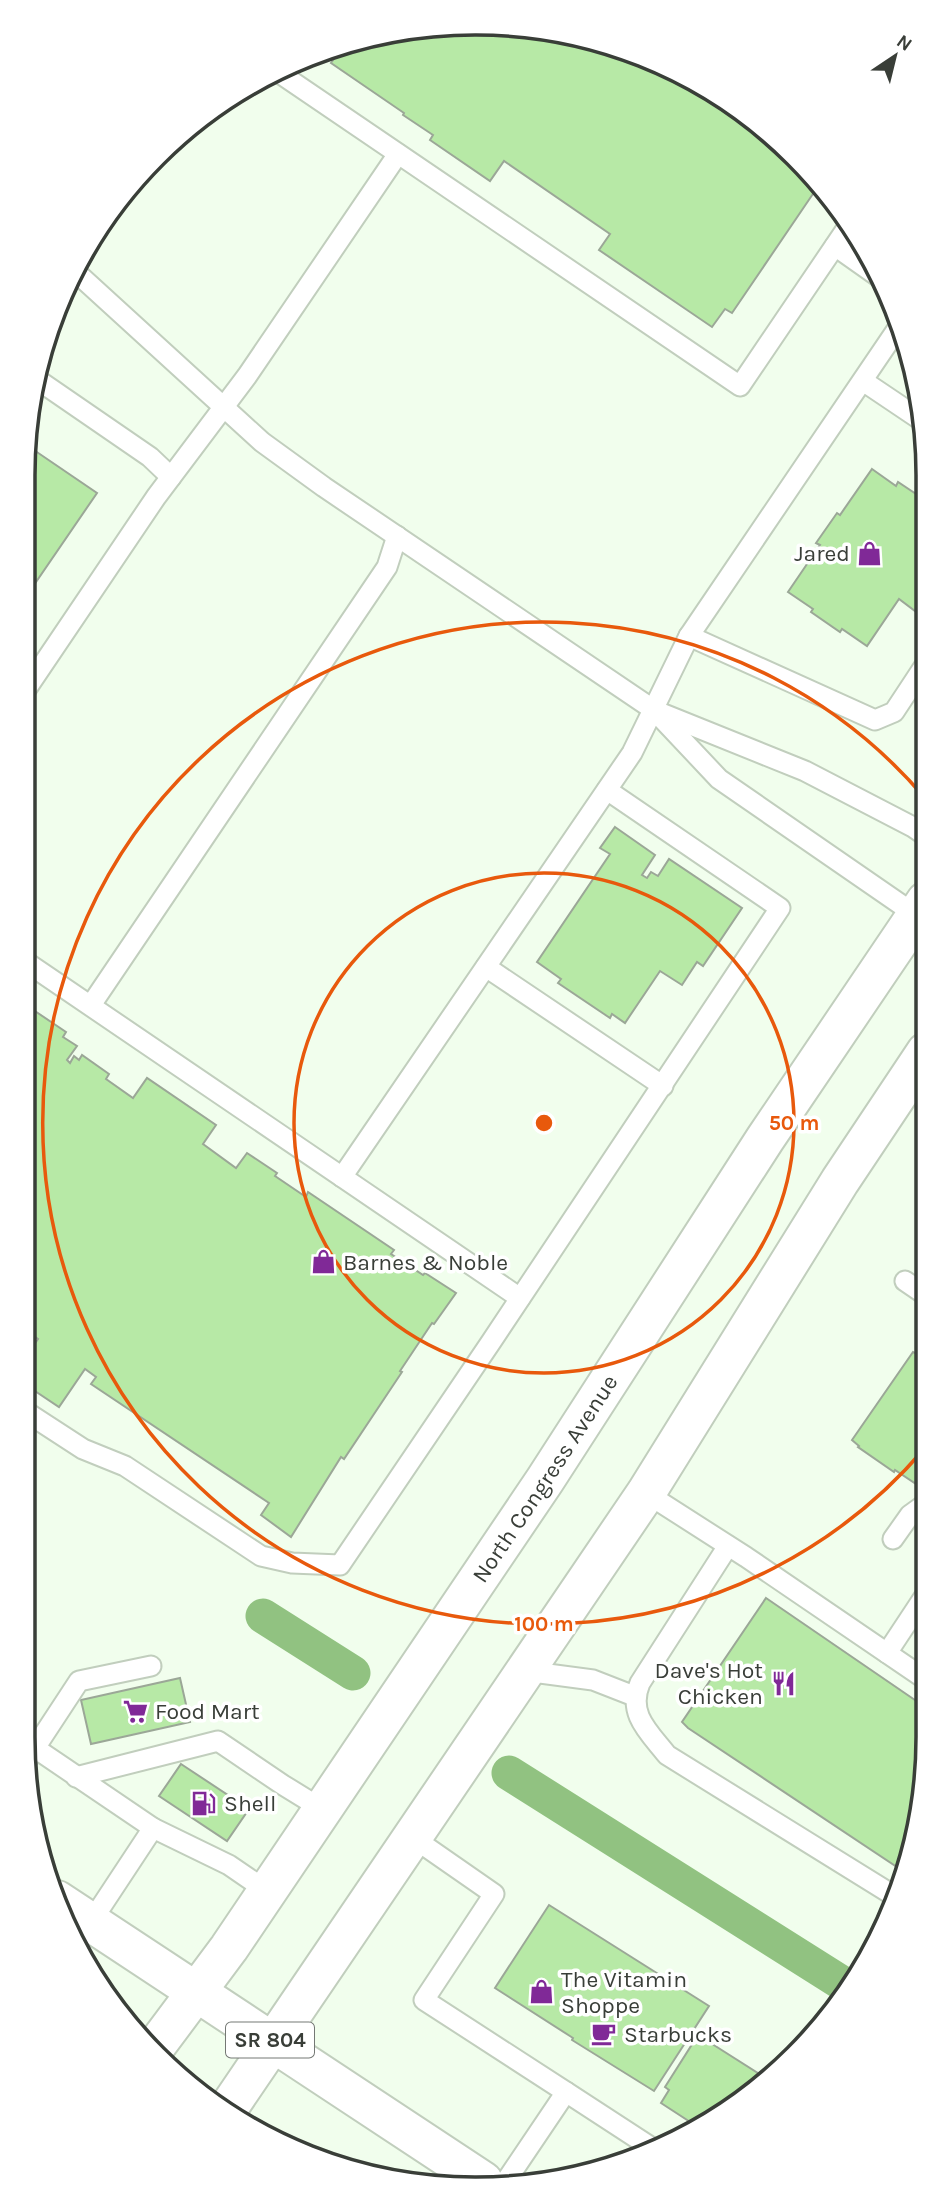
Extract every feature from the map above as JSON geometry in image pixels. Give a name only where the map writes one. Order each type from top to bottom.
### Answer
[{"type":"main road","name":"North Congress Avenue","points":[[159,2042],[229,1948],[545,1480],[765,1139],[916,915]]},
{"type":"main road","points":[[231,2103],[646,1493],[840,1181],[916,1067]]},
{"type":"main road","name":"SR 804","points":[[71,1909],[477,2177]]},
{"type":"lane","points":[[286,78],[740,386],[843,233]]},
{"type":"lane","points":[[35,676],[171,477],[247,376],[398,153]]},
{"type":"lane","points":[[835,246],[863,265]]},
{"type":"lane","points":[[82,278],[262,442],[397,537],[654,710],[805,771],[916,829]]},
{"type":"lane","points":[[342,1177],[632,753],[689,636],[893,335]]},
{"type":"lane","points":[[863,381],[911,414]]},
{"type":"lane","points":[[44,384],[150,457],[171,477]]},
{"type":"lane","points":[[91,1006],[387,567],[397,537]]},
{"type":"lane","points":[[689,636],[875,720],[894,712],[916,679]]},
{"type":"lane","points":[[654,710],[719,779],[916,905]]},
{"type":"lane","points":[[35,1418],[83,1449],[125,1466],[261,1556],[292,1563],[340,1565],[780,908],[607,790]]},
{"type":"lane","points":[[486,967],[663,1086]]},
{"type":"lane","points":[[35,968],[520,1298]]},
{"type":"lane","points":[[905,1281],[916,1288]]},
{"type":"lane","points":[[646,1493],[916,1673]]},
{"type":"lane","points":[[893,1539],[916,1511]]},
{"type":"lane","points":[[727,1546],[640,1683],[634,1696],[640,1721],[667,1755],[887,1892]]},
{"type":"lane","points":[[887,1653],[916,1609]]},
{"type":"lane","points":[[35,1747],[79,1681],[151,1665]]},
{"type":"lane","points":[[525,1671],[593,1680],[634,1696]]},
{"type":"lane","points":[[76,1777],[218,1741],[323,1809]]},
{"type":"lane","points":[[36,1756],[76,1777],[153,1828],[229,1866],[267,1891]]},
{"type":"lane","points":[[91,1922],[153,1828]]},
{"type":"lane","points":[[412,1837],[494,1894],[424,2000],[644,2143]]},
{"type":"lane","points":[[510,2175],[566,2092]]},
{"type":"building","points":[[447,36],[504,36],[561,43],[590,50],[670,80],[720,109],[766,144],[814,193],[732,313],[725,309],[712,327],[599,250],[610,234],[504,161],[490,181],[430,140],[433,135],[403,115],[404,113],[331,63],[335,58],[390,43]]},
{"type":"building","points":[[36,451],[97,493],[35,583]]},
{"type":"building","name":"Jared","points":[[872,469],[896,486],[898,482],[916,494],[916,610],[899,599],[867,646],[842,629],[840,632],[788,592],[820,545],[816,543],[837,513],[840,515]]},
{"type":"building","points":[[615,827],[655,855],[642,875],[647,878],[651,872],[658,876],[669,859],[742,908],[703,966],[697,962],[682,985],[660,971],[625,1023],[612,1014],[610,1018],[558,983],[561,979],[537,962],[610,854],[600,848]]},
{"type":"building","points":[[35,1011],[66,1032],[63,1037],[77,1046],[67,1060],[70,1063],[74,1056],[79,1060],[82,1055],[109,1074],[106,1079],[133,1098],[147,1078],[216,1125],[203,1144],[236,1168],[247,1153],[306,1197],[308,1192],[394,1250],[391,1254],[456,1293],[434,1324],[432,1323],[344,1459],[341,1457],[291,1537],[261,1515],[269,1503],[91,1384],[96,1377],[85,1369],[59,1407],[35,1391],[35,1343],[38,1339],[35,1337]]},
{"type":"building","points":[[913,1352],[916,1354],[916,1484],[895,1470],[894,1472],[852,1440]]},
{"type":"building","points":[[766,1598],[916,1701],[912,1794],[896,1867],[688,1728],[682,1722]]},
{"type":"building","name":"Food Mart","points":[[180,1678],[190,1722],[91,1744],[81,1700]]},
{"type":"building","name":"Shell","points":[[181,1764],[249,1809],[227,1841],[159,1796]]},
{"type":"building","points":[[549,1905],[709,2006],[654,2091],[495,1988]]},
{"type":"building","points":[[698,2035],[759,2074],[689,2122],[661,2103],[669,2090],[665,2087]]},
{"type":"waterway","points":[[263,1616],[353,1673]]},
{"type":"waterway","points":[[509,1773],[841,1982]]},
{"type":"place","name":"Jared","points":[[870,553]]},
{"type":"place","name":"Barnes & Noble","points":[[323,1262]]},
{"type":"place","name":"Dave's Hot Chicken","points":[[783,1683]]},
{"type":"place","name":"Food Mart","points":[[135,1711]]},
{"type":"place","name":"Shell","points":[[204,1803]]},
{"type":"place","name":"The Vitamin Shoppe","points":[[541,1992]]},
{"type":"place","name":"Starbucks","points":[[604,2034]]}]
